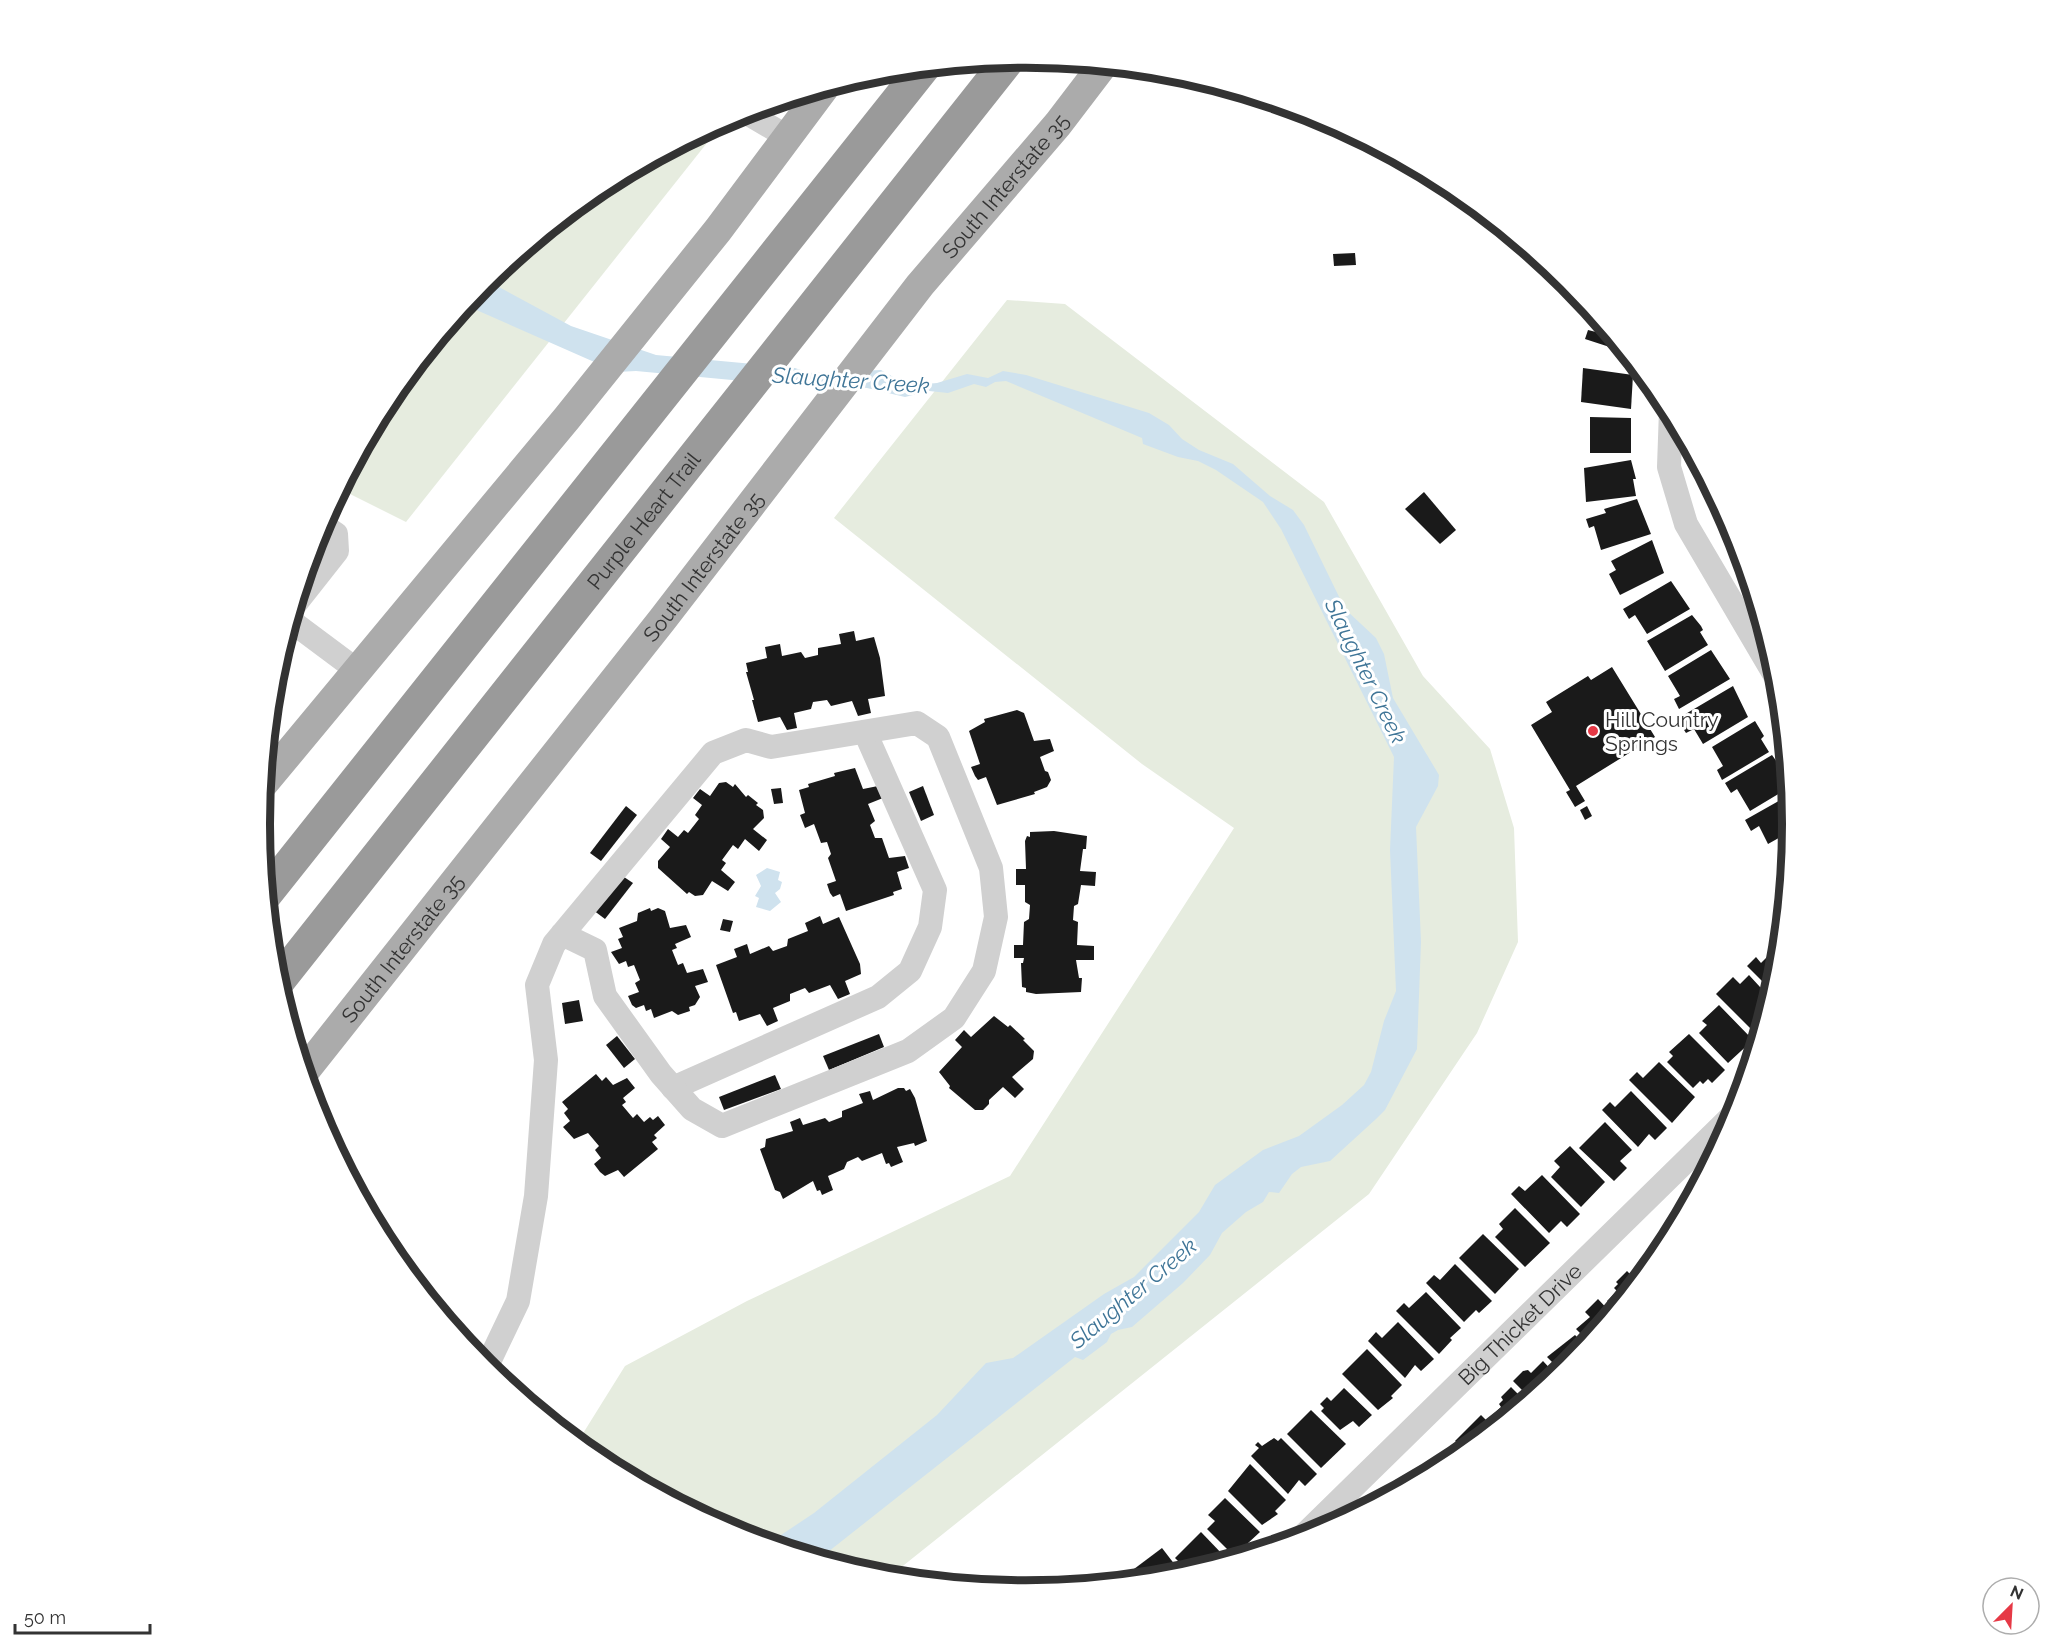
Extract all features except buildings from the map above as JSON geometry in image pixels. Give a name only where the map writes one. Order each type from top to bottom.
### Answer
[{"type":"highway","name":"Purple Heart Trail","points":[[285,973],[1002,68]]},
{"type":"highway","points":[[940,147],[1016,68]]},
{"type":"highway","points":[[273,885],[917,76]]},
{"type":"main road","name":"South Interstate 35","points":[[309,1065],[662,620],[920,285],[1058,124],[1098,71]]},
{"type":"main road","points":[[272,773],[567,418],[718,230],[816,98]]},
{"type":"street","points":[[756,118],[786,136]]},
{"type":"street","points":[[1670,427],[1669,467],[1686,524],[1763,656]]},
{"type":"street","points":[[308,588],[337,551],[336,534],[330,530]]},
{"type":"street","points":[[297,625],[358,671]]},
{"type":"street","points":[[491,1358],[518,1301],[536,1196],[546,1060],[537,985],[554,944],[562,934],[713,753],[746,740],[771,747],[917,723],[938,737],[991,868],[996,917],[984,971],[954,1018],[908,1051],[722,1126],[692,1109],[673,1088],[605,996],[595,950],[562,934]]},
{"type":"street","points":[[673,1088],[878,997],[910,971],[930,927],[935,890],[865,732]]},
{"type":"street","name":"Big Thicket Drive","points":[[1317,1522],[1712,1144]]},
{"type":"shaded area","points":[[712,137],[406,522],[347,492],[371,446],[426,363],[492,289],[566,224],[606,195],[648,169]]},
{"type":"shaded area","points":[[1007,300],[1065,304],[1324,502],[1423,676],[1490,749],[1514,828],[1518,942],[1477,1033],[1369,1194],[899,1569],[831,1555],[737,1523],[648,1479],[582,1435],[625,1366],[747,1301],[1010,1176],[1234,828],[1142,764],[834,518]]},
{"type":"water","name":"Slaughter Creek","points":[[496,285],[571,326],[656,355],[795,368],[809,373],[881,370],[902,382],[915,385],[937,383],[967,374],[988,378],[1003,371],[1026,375],[1149,413],[1169,425],[1182,439],[1199,450],[1233,464],[1270,496],[1293,510],[1304,525],[1345,609],[1376,638],[1384,654],[1393,698],[1439,775],[1438,786],[1416,827],[1421,942],[1417,1049],[1385,1110],[1330,1161],[1301,1167],[1292,1174],[1279,1193],[1269,1192],[1263,1202],[1246,1212],[1222,1233],[1210,1255],[1183,1283],[1132,1327],[1111,1334],[1107,1342],[1083,1360],[1075,1357],[826,1553],[777,1538],[814,1513],[937,1415],[986,1363],[1013,1358],[1104,1294],[1134,1277],[1199,1212],[1215,1185],[1263,1150],[1299,1136],[1342,1105],[1364,1085],[1371,1072],[1384,1021],[1396,991],[1390,850],[1394,757],[1281,529],[1263,502],[1216,470],[1198,461],[1178,457],[1143,444],[1142,438],[1006,381],[995,382],[986,387],[974,384],[948,393],[929,391],[905,397],[867,388],[821,382],[805,387],[636,371],[617,372],[473,309]]},
{"type":"water","points":[[767,868],[780,872],[778,880],[782,882],[780,889],[775,893],[781,902],[770,911],[756,907],[759,898],[755,896],[761,886],[756,875]]},
{"type":"place","name":"Hill Country Springs","points":[[1593,731]]}]
